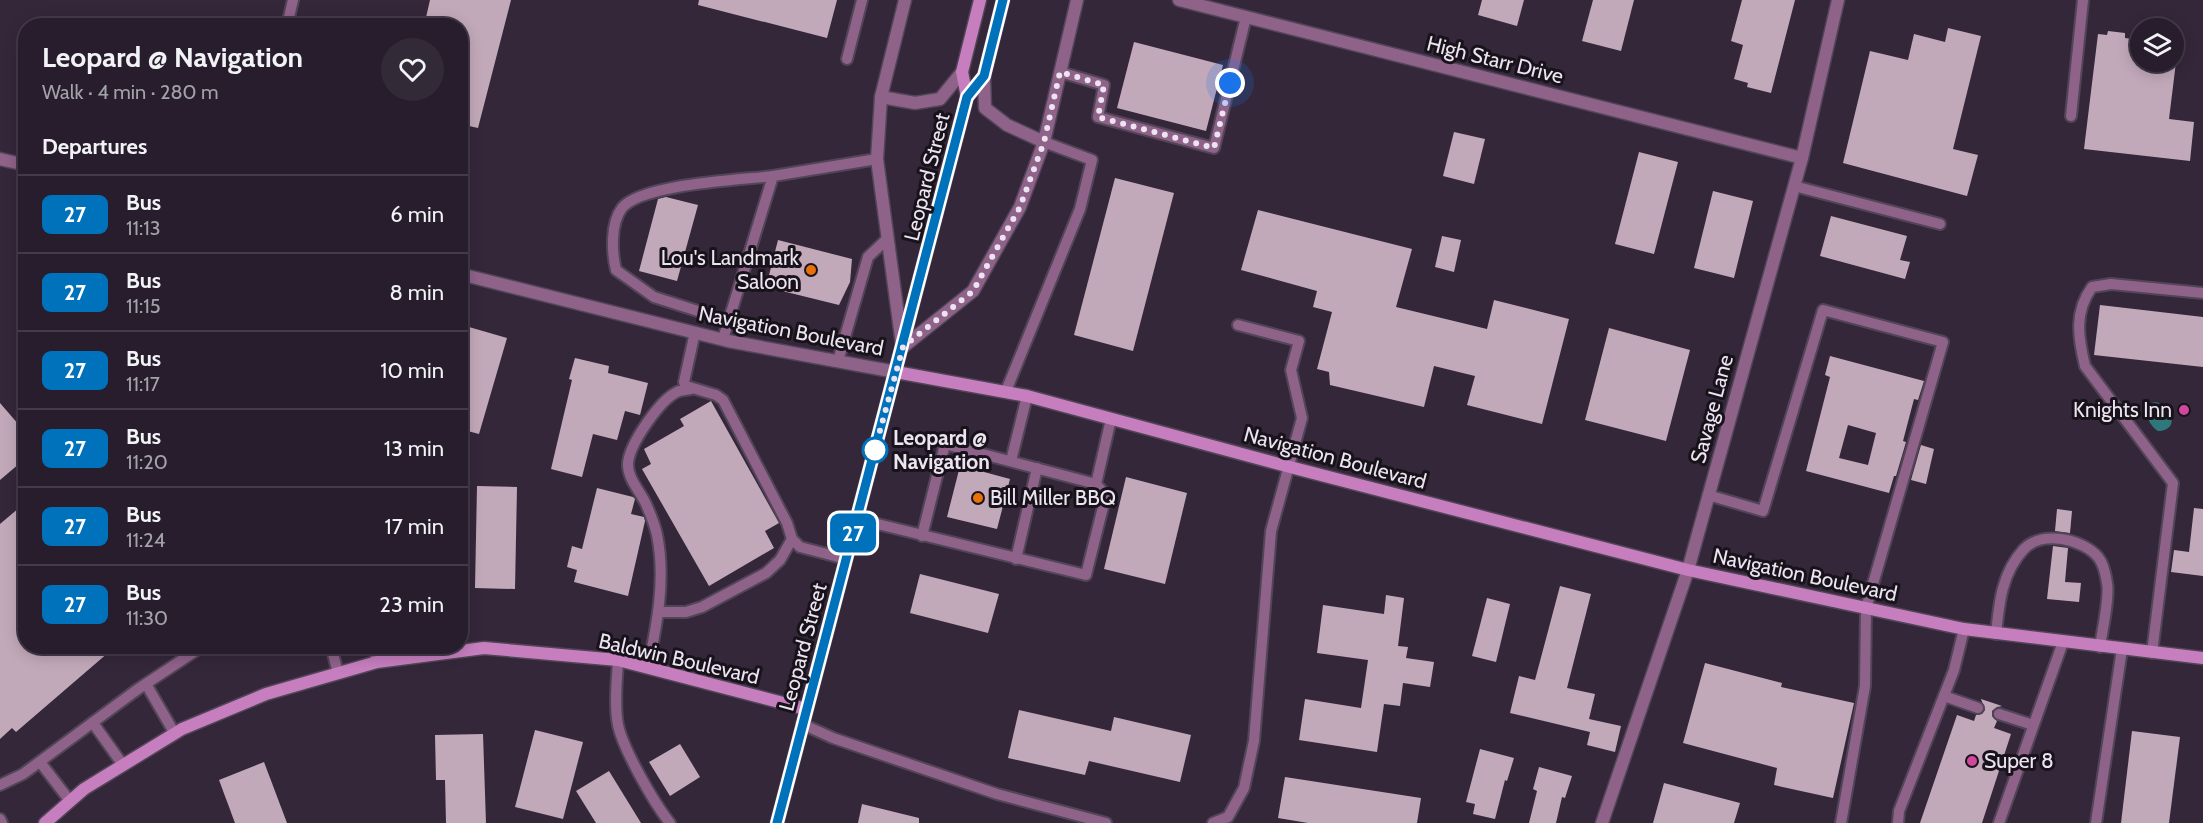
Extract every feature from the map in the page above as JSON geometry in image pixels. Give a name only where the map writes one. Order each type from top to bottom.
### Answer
[{"type":"main road","name":"Leopard Street","points":[[967,97],[962,72],[980,0]]},
{"type":"main road","name":"Leopard Street","points":[[777,823],[967,97],[984,76],[1003,0]]},
{"type":"main road","name":"Navigation Boulevard","points":[[896,372],[1027,396],[1688,570],[1964,629],[2203,658]]},
{"type":"main road","name":"Baldwin Boulevard","points":[[468,650],[484,648],[618,660],[806,709]]},
{"type":"main road","name":"Baldwin Boulevard","points":[[45,823],[84,789],[175,734],[266,694],[377,662],[438,654]]},
{"type":"street","points":[[903,347],[877,159],[881,97],[905,0]]},
{"type":"street","points":[[903,347],[973,291],[1020,207],[1044,142],[1077,0]]},
{"type":"street","name":"High Starr Drive","points":[[1179,0],[1802,158]]},
{"type":"street","name":"Savage Lane","points":[[1602,823],[1688,570],[1802,158],[1838,0]]},
{"type":"street","points":[[881,97],[915,103],[940,99],[962,72]]},
{"type":"street","points":[[984,76],[985,108],[1007,125],[1044,142]]},
{"type":"street","points":[[0,159],[18,163]]},
{"type":"street","name":"Navigation Boulevard","points":[[468,276],[723,339],[896,372]]},
{"type":"lane","points":[[289,18],[293,0]]},
{"type":"lane","points":[[847,59],[862,0]]},
{"type":"lane","points":[[2071,116],[2083,0]]},
{"type":"lane","points":[[1060,72],[1104,85],[1098,117],[1214,148],[1246,17]]},
{"type":"lane","points":[[1006,391],[1080,209],[1092,160],[1044,142]]},
{"type":"lane","points":[[729,321],[654,297],[616,270],[611,251],[621,209],[635,198],[655,190],[773,176],[877,159]]},
{"type":"lane","points":[[723,339],[773,176]]},
{"type":"lane","points":[[1794,186],[1940,224]]},
{"type":"lane","points":[[838,361],[868,257],[887,239]]},
{"type":"lane","points":[[2152,653],[2173,483],[2085,366],[2079,342],[2079,318],[2083,300],[2092,287],[2111,284],[2203,293]]},
{"type":"lane","points":[[1708,495],[1763,511],[1823,310],[1943,342],[1866,608],[1865,686],[1840,823]]},
{"type":"lane","points":[[1213,823],[1228,817],[1244,788],[1254,741],[1271,531],[1302,418],[1291,370],[1299,341],[1238,325]]},
{"type":"lane","points":[[695,332],[684,382],[686,386],[716,395],[723,400],[792,539],[800,547],[846,559]]},
{"type":"lane","points":[[648,668],[661,586],[657,535],[646,505],[630,476],[628,463],[643,427],[678,391],[691,389]]},
{"type":"lane","points":[[1011,461],[1027,396]]},
{"type":"lane","points":[[1096,484],[1111,419]]},
{"type":"lane","points":[[857,519],[922,536],[1016,559],[1086,575],[1106,495],[1096,484],[945,444],[922,536]]},
{"type":"lane","points":[[1016,559],[1037,468]]},
{"type":"lane","points":[[1996,634],[2000,600],[2007,573],[2025,547],[2047,537],[2082,544],[2100,558],[2108,585],[2100,647]]},
{"type":"lane","points":[[658,612],[686,612],[766,573],[780,560],[792,539]]},
{"type":"lane","points":[[1898,823],[1899,811],[1954,670],[1964,629]]},
{"type":"lane","points":[[1999,823],[2063,642]]},
{"type":"lane","points":[[2096,823],[2122,649]]},
{"type":"lane","points":[[0,785],[23,774],[191,654]]},
{"type":"lane","points":[[333,654],[338,673]]},
{"type":"lane","points":[[376,654],[377,662]]},
{"type":"lane","points":[[618,660],[616,702],[622,741],[670,823]]},
{"type":"lane","points":[[146,684],[175,734]]},
{"type":"lane","points":[[1944,696],[1978,708]]},
{"type":"lane","points":[[1999,714],[2033,725]]},
{"type":"lane","points":[[93,723],[123,765]]},
{"type":"lane","points":[[802,724],[833,738],[997,794],[1106,823]]},
{"type":"lane","points":[[40,762],[70,801]]},
{"type":"lane","points":[[0,819],[2,823]]},
{"type":"shaded area","points":[[2151,403],[2161,404],[2164,412],[2170,414],[2172,421],[2170,426],[2162,431],[2158,431],[2148,418]]},
{"type":"building","points":[[430,0],[511,0],[478,128],[468,126],[468,18],[426,18]]},
{"type":"building","points":[[699,0],[837,0],[827,38],[698,5]]},
{"type":"building","points":[[1482,0],[1524,0],[1517,26],[1478,15]]},
{"type":"building","points":[[1593,0],[1634,0],[1621,51],[1582,41]]},
{"type":"building","points":[[1742,0],[1795,0],[1771,93],[1747,87],[1748,83],[1734,79],[1743,45],[1731,41]]},
{"type":"building","points":[[1948,28],[1981,36],[1953,149],[1978,155],[1967,196],[1843,163],[1870,51],[1908,60],[1914,34],[1945,42]]},
{"type":"building","points":[[2108,31],[2125,33],[2125,38],[2130,39],[2130,72],[2175,72],[2169,119],[2194,122],[2190,161],[2084,149],[2098,34],[2107,35]]},
{"type":"building","points":[[1134,42],[1223,65],[1206,131],[1117,108]]},
{"type":"building","points":[[1454,132],[1485,139],[1474,184],[1443,176]]},
{"type":"building","points":[[1639,152],[1678,162],[1654,254],[1615,244]]},
{"type":"building","points":[[1115,178],[1174,193],[1133,351],[1074,335]]},
{"type":"building","points":[[1713,191],[1753,201],[1734,278],[1694,268]]},
{"type":"building","points":[[666,197],[698,205],[677,281],[639,271],[658,199]]},
{"type":"building","points":[[1258,210],[1412,249],[1396,307],[1487,329],[1494,300],[1569,319],[1542,424],[1467,405],[1475,376],[1434,366],[1424,407],[1330,385],[1329,372],[1317,369],[1332,312],[1313,307],[1317,291],[1241,270]]},
{"type":"building","points":[[1831,216],[1907,236],[1900,260],[1910,262],[1905,279],[1820,256]]},
{"type":"building","points":[[1442,236],[1461,240],[1454,272],[1435,267]]},
{"type":"building","name":"Lou's Landmark Saloon","points":[[778,240],[852,259],[850,282],[839,305],[766,287]]},
{"type":"building","points":[[2100,305],[2203,317],[2203,367],[2094,355]]},
{"type":"building","points":[[469,327],[507,338],[479,434],[468,431]]},
{"type":"building","points":[[1609,328],[1690,350],[1666,441],[1585,420]]},
{"type":"building","points":[[1830,356],[1924,381],[1918,400],[1914,399],[1903,441],[1906,442],[1889,493],[1806,471],[1830,377],[1825,375]],"holes":[[[1848,425],[1876,433],[1868,465],[1839,458]]]},
{"type":"building","points":[[575,358],[609,366],[608,373],[648,383],[640,415],[625,411],[617,440],[593,434],[582,477],[551,469]]},
{"type":"building","points":[[711,401],[779,523],[765,531],[774,548],[709,586],[642,469],[651,464],[644,449],[684,426],[680,419]]},
{"type":"building","points":[[0,403],[18,424],[18,465],[0,480]]},
{"type":"building","points":[[1921,445],[1934,449],[1926,484],[1911,480]]},
{"type":"building","name":"Bill Miller BBQ","points":[[973,461],[986,464],[984,472],[1010,479],[997,529],[947,517],[960,466],[971,469]]},
{"type":"building","points":[[1126,477],[1187,493],[1165,584],[1104,569]]},
{"type":"building","points":[[477,486],[517,487],[515,589],[475,588]]},
{"type":"building","points":[[597,488],[633,497],[635,499],[631,514],[644,517],[628,596],[574,582],[577,570],[567,567],[572,546],[582,549]]},
{"type":"building","points":[[2194,508],[2203,509],[2203,576],[2171,572],[2174,550],[2189,552]]},
{"type":"building","points":[[18,509],[18,654],[107,654],[16,732],[12,728],[0,739],[0,524]]},
{"type":"building","points":[[2057,509],[2072,511],[2070,533],[2055,531]]},
{"type":"building","points":[[2053,546],[2068,548],[2065,582],[2081,583],[2079,602],[2047,599]]},
{"type":"building","points":[[920,574],[999,594],[988,633],[910,613]]},
{"type":"building","points":[[1560,586],[1591,594],[1567,688],[1595,694],[1589,719],[1621,726],[1615,752],[1587,745],[1590,732],[1510,713],[1519,676],[1535,680]]},
{"type":"building","points":[[1386,595],[1404,598],[1398,646],[1408,647],[1406,658],[1434,662],[1430,687],[1403,683],[1400,706],[1384,704],[1377,752],[1299,740],[1305,699],[1361,708],[1368,660],[1317,653],[1323,605],[1384,614]]},
{"type":"building","points":[[1487,598],[1510,604],[1496,662],[1472,656]]},
{"type":"building","points":[[1705,663],[1782,683],[1781,687],[1854,703],[1833,798],[1774,785],[1777,768],[1683,743]]},
{"type":"building","name":"Super 8","points":[[1981,699],[2002,706],[1992,711],[1992,716],[1997,721],[1994,728],[2011,734],[1982,823],[1920,823],[1957,715],[1974,721],[1976,715],[1982,714],[1985,710]]},
{"type":"building","points":[[1019,710],[1111,731],[1114,717],[1191,735],[1180,782],[1089,761],[1085,775],[1008,758]]},
{"type":"building","points":[[535,730],[583,742],[563,819],[515,807]]},
{"type":"building","points":[[2132,731],[2180,737],[2169,823],[2121,823]]},
{"type":"building","points":[[483,734],[486,823],[446,823],[445,780],[436,780],[435,735]]},
{"type":"building","points":[[680,744],[700,777],[670,796],[649,762]]},
{"type":"building","points":[[1480,749],[1514,758],[1507,781],[1505,780],[1495,819],[1473,814],[1475,804],[1466,802]]},
{"type":"building","points":[[264,762],[287,823],[235,823],[219,780]]},
{"type":"building","points":[[1539,767],[1572,776],[1565,798],[1562,797],[1556,823],[1529,823],[1537,791],[1533,789]]},
{"type":"building","points":[[609,771],[641,823],[596,823],[576,791]]},
{"type":"building","points":[[1285,777],[1421,798],[1417,823],[1308,823],[1278,818]]},
{"type":"building","points":[[1664,783],[1740,803],[1734,823],[1653,823]]},
{"type":"building","points":[[862,804],[919,818],[919,823],[858,823]]},
{"type":"bus line","name":"27","points":[[777,823],[967,97],[984,76],[1003,0]]},
{"type":"place","name":"Lou's Landmark Saloon","points":[[811,270]]},
{"type":"place","name":"Knights Inn","points":[[2184,410]]},
{"type":"place","name":"Leopard @ Navigation","points":[[875,450]]},
{"type":"place","name":"Bill Miller BBQ","points":[[978,498]]},
{"type":"place","name":"Super 8","points":[[1972,761]]},
{"type":"route","points":[[875,450],[873,456],[903,347],[973,291],[1020,207],[1044,142],[1060,72],[1104,85],[1098,117],[1214,148],[1230,83]]}]
